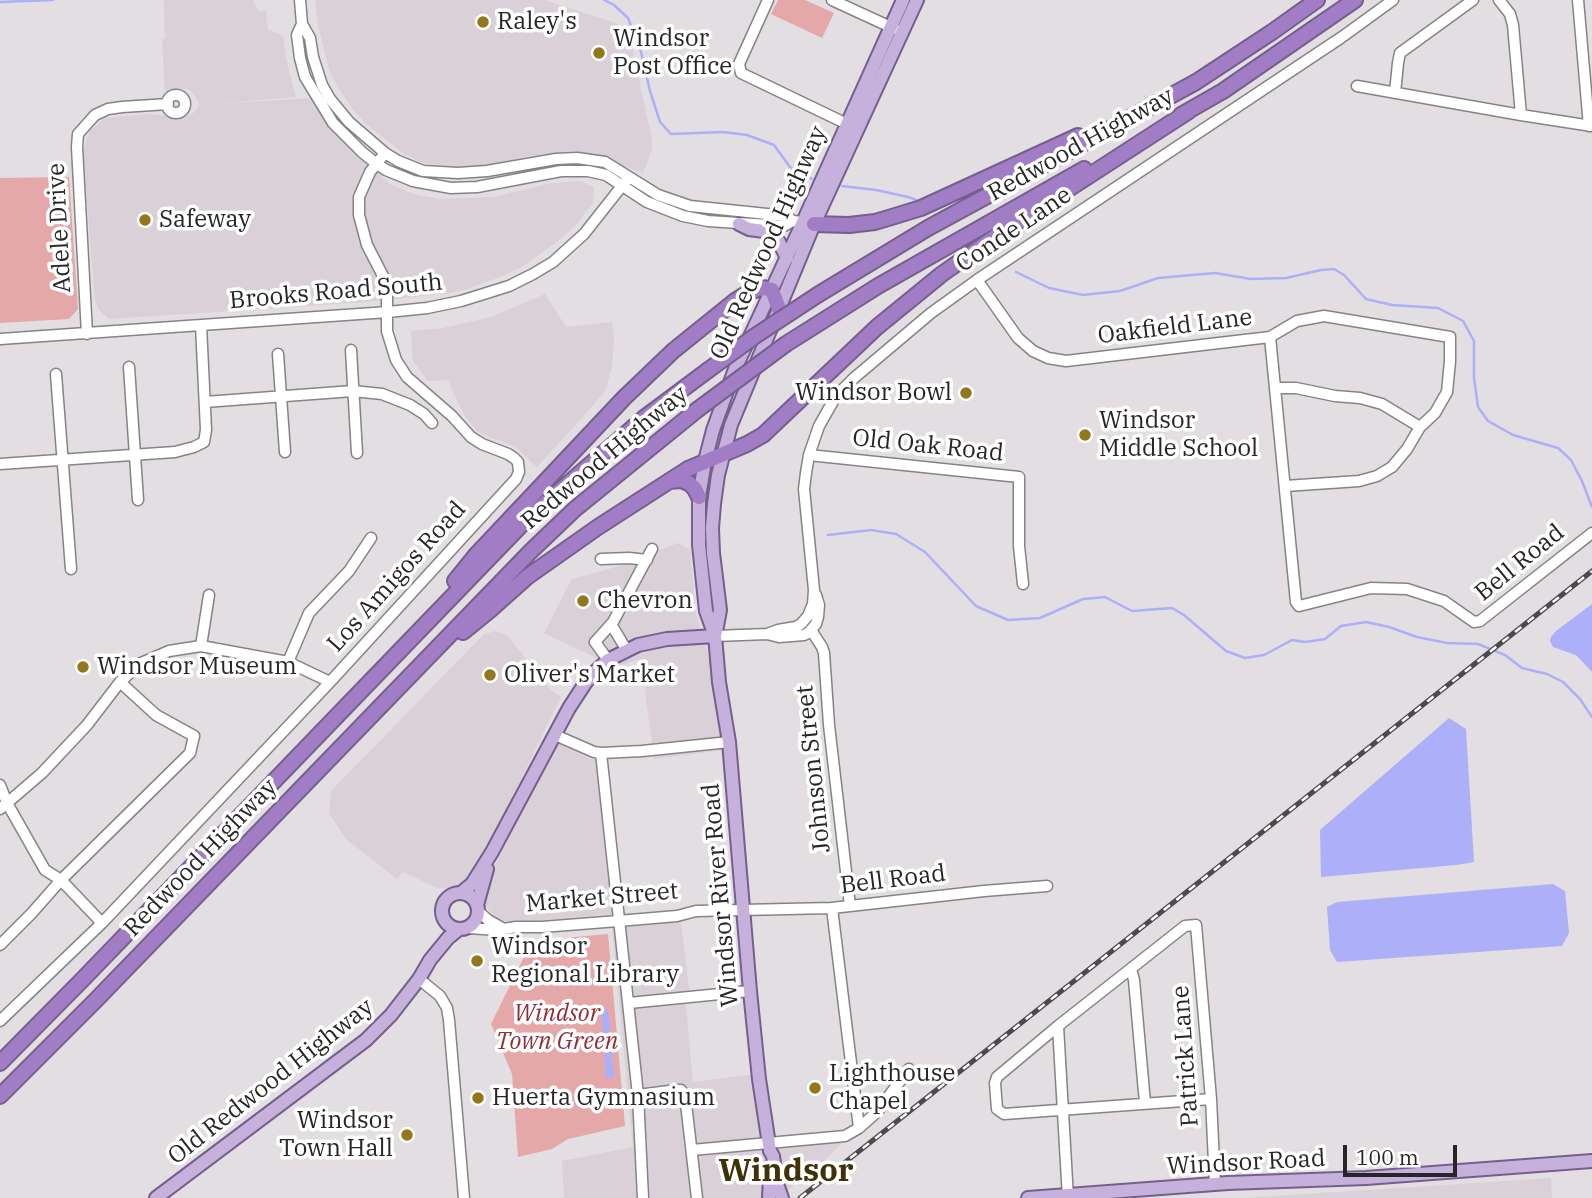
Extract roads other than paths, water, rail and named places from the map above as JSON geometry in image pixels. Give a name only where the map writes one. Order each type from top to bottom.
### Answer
[{"type":"highway","name":"Redwood Highway","points":[[0,1063],[527,519],[644,418],[755,336],[819,294],[928,228],[1196,82],[1317,0]]},
{"type":"highway","name":"Redwood Highway","points":[[0,1096],[531,551],[566,518],[696,410],[786,344],[878,286],[1223,91],[1355,0]]},
{"type":"highway","points":[[803,222],[849,225],[875,222],[921,208],[1175,93]]},
{"type":"highway","points":[[416,668],[527,577],[598,527],[688,469],[763,435],[877,327],[942,274],[1189,111]]},
{"type":"highway","points":[[402,648],[476,555],[634,388],[673,351],[751,291],[763,288],[772,290],[779,309]]},
{"type":"highway","points":[[667,481],[681,480],[689,483],[699,497]]},
{"type":"main road","name":"Old Redwood Highway","points":[[715,636],[720,610],[712,528],[718,475],[731,425],[779,309],[803,222],[896,30],[903,0]]},
{"type":"main road","name":"Old Redwood Highway","points":[[715,636],[706,611],[699,545],[699,497],[713,430],[726,393],[847,124],[896,30],[917,0]]},
{"type":"main road","points":[[739,224],[773,236],[787,258]]},
{"type":"main road","points":[[461,893],[472,884],[492,852],[586,682],[608,660],[626,649],[652,641],[715,636]]},
{"type":"main road","name":"Windsor River Road","points":[[715,636],[720,691],[729,742],[750,991],[769,1147],[782,1198]]},
{"type":"main road","points":[[478,908],[471,896],[454,894],[446,901],[443,917],[449,925],[463,928],[476,921],[492,852]]},
{"type":"main road","name":"Old Redwood Highway","points":[[430,960],[443,917]]},
{"type":"main road","name":"Old Redwood Highway","points":[[156,1198],[366,1040],[391,1015],[448,938],[463,928]]},
{"type":"main road","name":"Windsor River Road","points":[[769,1147],[769,1198]]},
{"type":"main road","name":"Windsor Road","points":[[1028,1198],[1162,1193],[1215,1184],[1366,1178],[1592,1161]]},
{"type":"street","points":[[300,0],[302,24],[310,37],[322,85],[330,99],[349,122],[398,161],[423,171],[458,173],[487,171],[556,159],[577,158],[604,162],[616,168],[647,202],[684,216],[739,224],[784,226],[803,222]]},
{"type":"street","points":[[768,0],[739,64],[741,73],[847,124]]},
{"type":"street","points":[[832,0],[896,30]]},
{"type":"street","name":"Conde Lane","points":[[767,634],[779,637],[804,635],[817,621],[819,610],[814,590],[804,489],[809,455],[819,426],[836,396],[853,378],[931,313],[977,280],[1342,37],[1393,0]]},
{"type":"street","points":[[1395,93],[1400,53],[1473,0]]},
{"type":"street","points":[[1499,0],[1510,14],[1513,25],[1521,116]]},
{"type":"street","points":[[1357,86],[1591,126],[1588,59],[1577,0]]},
{"type":"street","points":[[302,24],[297,35],[299,58],[309,84],[333,123],[377,164],[413,181],[452,188],[477,187],[561,171],[588,171],[690,206],[786,216],[803,222]]},
{"type":"street","name":"Adele Drive","points":[[87,334],[78,134],[95,115],[108,109],[168,104]]},
{"type":"street","name":"Los Amigos Road","points":[[0,1021],[102,923],[330,682],[516,479],[519,472],[514,458],[471,437],[452,416],[407,377],[391,349],[383,276],[366,245],[359,215],[359,197],[370,172],[385,153]]},
{"type":"street","name":"Brooks Road South","points":[[0,339],[388,313],[461,301],[491,293],[553,262],[584,234],[626,182]]},
{"type":"street","name":"Oakfield Lane","points":[[977,280],[1018,338],[1033,351],[1048,358],[1066,361],[1270,337],[1297,321],[1324,316],[1450,337],[1447,392],[1435,412],[1420,427]]},
{"type":"street","points":[[0,464],[175,452],[204,443],[206,430],[201,325]]},
{"type":"street","points":[[1270,337],[1285,486],[1359,481],[1377,476],[1392,467],[1420,427],[1382,404],[1360,398],[1296,388],[1276,388]]},
{"type":"street","points":[[351,350],[358,453]]},
{"type":"street","points":[[278,354],[285,452]]},
{"type":"street","points":[[129,367],[138,500]]},
{"type":"street","points":[[57,374],[71,569]]},
{"type":"street","points":[[205,402],[353,391],[396,398],[424,414],[432,423]]},
{"type":"street","name":"Old Oak Road","points":[[809,455],[1019,477],[1018,546],[1023,584]]},
{"type":"street","name":"Bell Road","points":[[1285,486],[1296,602],[1299,607],[1371,588],[1407,589],[1444,601],[1474,622],[1480,621],[1591,534]]},
{"type":"street","points":[[288,662],[309,613],[349,571],[371,538]]},
{"type":"street","points":[[608,660],[595,642],[611,624],[652,549]]},
{"type":"street","points":[[601,559],[647,560]]},
{"type":"street","name":"Conde Lane","points":[[715,636],[767,634],[801,625],[813,604],[814,590]]},
{"type":"street","points":[[201,646],[209,595]]},
{"type":"street","points":[[611,624],[626,649]]},
{"type":"street","name":"Johnson Street","points":[[811,630],[824,653],[829,725],[850,906]]},
{"type":"street","points":[[3,806],[42,773],[87,725],[120,682],[141,663],[169,651],[201,646],[288,662],[330,682]]},
{"type":"street","points":[[0,945],[61,880],[190,752],[194,737],[156,715],[120,682]]},
{"type":"street","points":[[555,734],[601,753],[729,742]]},
{"type":"street","points":[[601,753],[638,1095],[643,1198]]},
{"type":"street","points":[[0,785],[3,806],[45,870],[61,880],[102,923]]},
{"type":"street","name":"Bell Road","points":[[744,910],[832,908],[1047,886]]},
{"type":"street","name":"Market Street","points":[[478,908],[488,920],[505,929]]},
{"type":"street","points":[[832,908],[859,1128]]},
{"type":"street","name":"Market Street","points":[[463,928],[490,930],[677,916],[696,911],[744,910]]},
{"type":"street","name":"Patrick Lane","points":[[1131,970],[1185,926],[1196,925],[1211,1099],[1215,1184]]},
{"type":"street","points":[[1145,1103],[1131,970],[1058,1026],[997,1077],[995,1083],[998,1109],[1004,1114],[1211,1099]]},
{"type":"street","points":[[419,979],[440,996],[447,1008],[464,1198]]},
{"type":"street","points":[[629,1003],[750,991]]},
{"type":"street","points":[[1058,1026],[1068,1197]]},
{"type":"street","points":[[692,1150],[769,1147],[845,1136],[877,1112],[909,1069]]},
{"type":"street","points":[[638,1095],[681,1090],[685,1095],[696,1198]]},
{"type":"water","points":[[1592,604],[1592,672],[1576,655],[1553,647],[1550,641],[1556,631]]},
{"type":"water","points":[[1449,718],[1466,729],[1474,862],[1321,877],[1320,830]]},
{"type":"water","points":[[1553,884],[1565,891],[1569,933],[1562,946],[1337,962],[1330,950],[1327,907],[1337,902]]},
{"type":"water","points":[[608,1009],[614,1078],[606,1078],[601,1010]]},
{"type":"waterway","points":[[0,2],[53,0]]},
{"type":"waterway","points":[[604,0],[628,18],[641,52],[660,122],[671,134],[723,132],[747,135],[774,145],[790,167],[812,179]]},
{"type":"waterway","points":[[842,186],[876,190],[920,201]]},
{"type":"waterway","points":[[1016,272],[1049,288],[1083,295],[1120,291],[1158,278],[1215,273],[1251,279],[1286,278],[1334,269],[1344,275],[1366,299],[1392,305],[1438,308],[1463,321],[1474,341],[1474,378],[1478,407],[1488,421],[1513,435],[1558,448],[1571,460],[1592,507]]},
{"type":"waterway","points":[[828,535],[871,530],[896,534],[925,552],[976,606],[1008,620],[1040,618],[1083,599],[1105,597],[1132,611],[1172,608],[1226,651],[1245,658],[1264,655],[1292,640],[1305,642],[1325,639],[1341,626],[1366,622],[1447,643],[1478,644],[1505,655],[1522,668],[1547,674],[1563,682],[1580,699],[1592,717]]},
{"type":"railway","points":[[800,1198],[1592,571]]},
{"type":"place","name":"Raley's","points":[[483,22]]},
{"type":"place","name":"Windsor Post Office","points":[[599,53]]},
{"type":"place","name":"Safeway","points":[[145,220]]},
{"type":"place","name":"Windsor Bowl","points":[[966,393]]},
{"type":"place","name":"Windsor Middle School","points":[[1085,435]]},
{"type":"place","name":"Chevron","points":[[583,601]]},
{"type":"place","name":"Windsor Museum","points":[[83,667]]},
{"type":"place","name":"Oliver's Market","points":[[490,675]]},
{"type":"place","name":"Windsor Regional Library","points":[[477,961]]},
{"type":"place","name":"Lighthouse Chapel","points":[[815,1088]]},
{"type":"place","name":"Huerta Gymnasium","points":[[478,1098]]},
{"type":"place","name":"Windsor Town Hall","points":[[407,1135]]},
{"type":"district","name":"Windsor","points":[[786,1172]]},
{"type":"park label","name":"Windsor Town Green","points":[[557,1028]]}]
